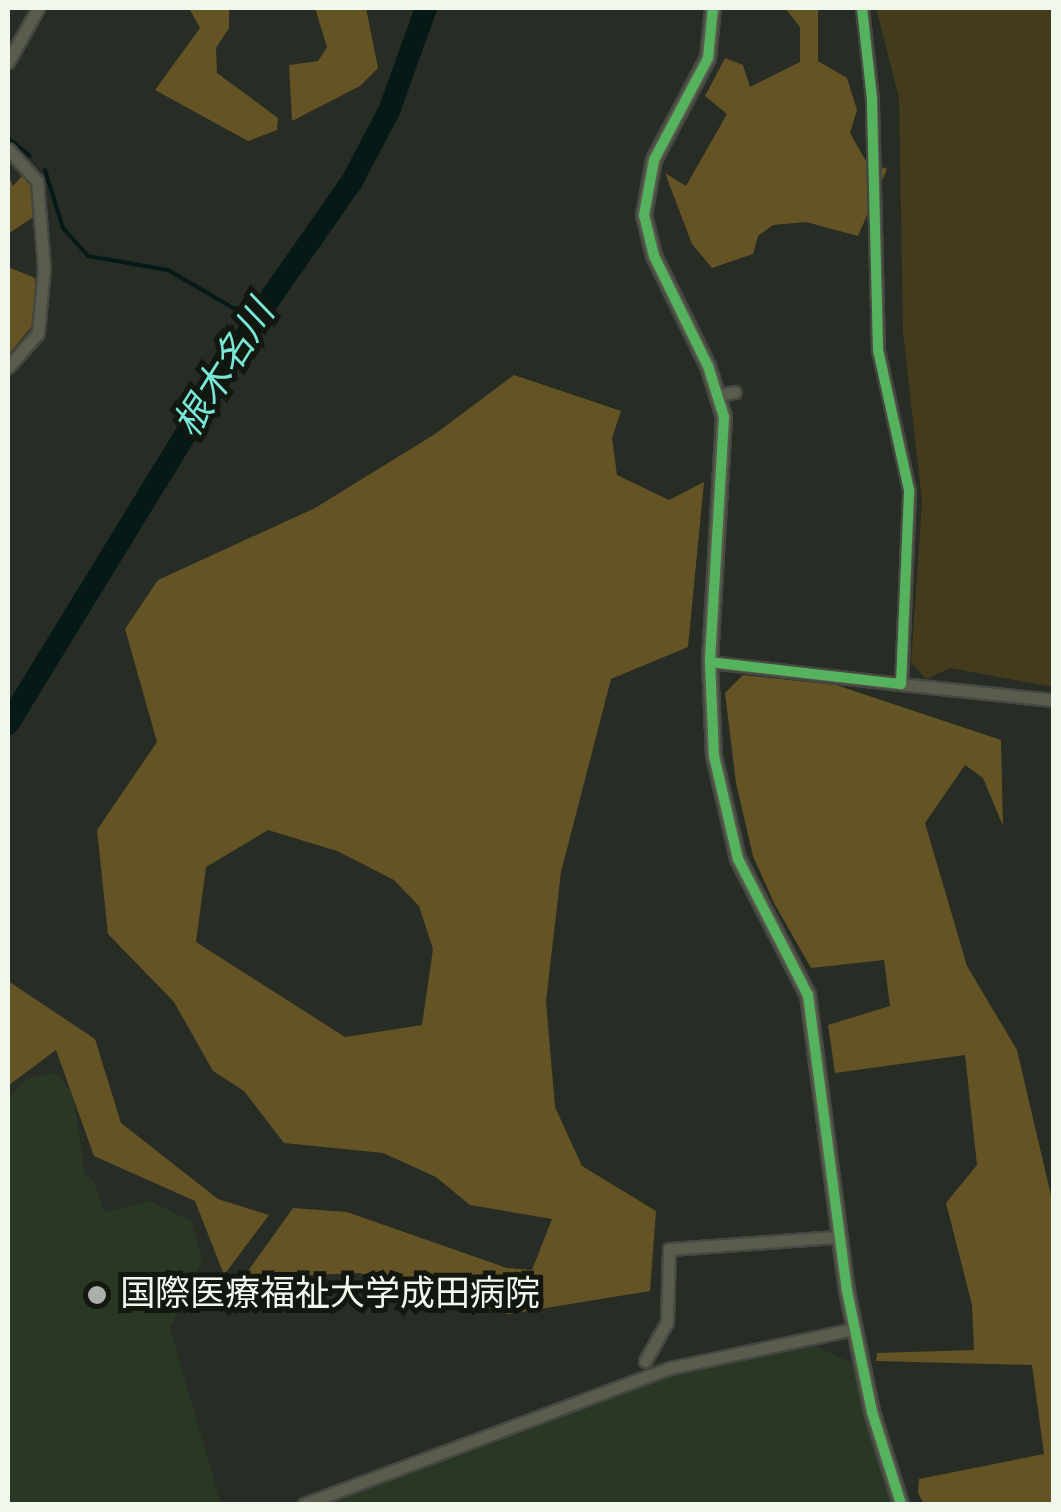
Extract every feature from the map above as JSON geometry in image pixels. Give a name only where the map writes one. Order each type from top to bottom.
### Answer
[{"type":"street","points":[[8,62],[38,8]]},
{"type":"street","points":[[713,8],[708,58],[654,160],[644,214],[654,256],[718,395],[726,448],[710,662],[714,756],[731,836],[813,1012],[838,1237],[854,1329],[901,1504]]},
{"type":"street","points":[[862,8],[872,99],[878,350],[909,490],[901,684]]},
{"type":"street","points":[[8,149],[29,168],[43,200],[44,268],[38,333],[8,368]]},
{"type":"street","points":[[718,395],[735,392]]},
{"type":"street","points":[[710,662],[1054,700]]},
{"type":"street","points":[[645,1361],[667,1322],[669,1249],[838,1237]]},
{"type":"street","points":[[304,1504],[670,1368],[854,1329]]},
{"type":"shaded area","points":[[189,8],[229,8],[229,28],[216,48],[217,73],[278,118],[277,130],[248,141],[155,90],[200,28]]},
{"type":"shaded area","points":[[315,8],[366,8],[378,68],[360,86],[292,121],[289,65],[318,61],[327,47]]},
{"type":"shaded area","points":[[785,8],[818,8],[818,61],[847,78],[857,110],[850,133],[866,161],[887,169],[858,236],[806,222],[773,225],[758,236],[753,254],[712,268],[692,244],[665,173],[686,186],[727,114],[705,96],[725,58],[743,65],[750,87],[800,62],[800,27]]},
{"type":"shaded area","points":[[876,8],[1053,8],[1053,687],[950,668],[926,679],[911,663],[922,502],[903,332],[899,98]]},
{"type":"shaded area","points":[[24,174],[32,187],[35,216],[8,234],[8,175],[13,186]]},
{"type":"shaded area","points":[[8,267],[35,278],[36,305],[33,325],[8,355]]},
{"type":"shaded area","points":[[514,375],[621,411],[612,438],[617,475],[669,500],[704,482],[688,647],[611,679],[561,872],[546,1001],[555,1107],[582,1166],[656,1211],[650,1291],[509,1314],[359,1273],[243,1278],[293,1208],[347,1212],[507,1268],[532,1270],[552,1219],[470,1205],[436,1177],[383,1153],[284,1143],[244,1091],[213,1071],[174,1002],[108,934],[97,830],[157,742],[125,629],[158,580],[315,508],[435,434]],"holes":[[[268,830],[337,851],[394,880],[419,906],[433,949],[422,1025],[345,1037],[196,942],[206,867]]]},
{"type":"shaded area","points":[[743,675],[836,685],[1001,740],[1003,826],[983,778],[965,765],[925,823],[967,966],[1017,1050],[1053,1204],[1053,1504],[924,1504],[918,1493],[919,1479],[1044,1454],[1032,1365],[876,1361],[877,1353],[974,1350],[972,1305],[946,1203],[977,1165],[965,1055],[835,1073],[828,1025],[890,1006],[884,960],[811,968],[774,903],[753,856],[736,783],[725,693]]},
{"type":"shaded area","points":[[8,981],[95,1039],[121,1123],[218,1199],[269,1215],[224,1275],[195,1201],[94,1156],[56,1050],[8,1086]]},
{"type":"shaded area","name":"国際医療福祉大学成田病院","points":[[56,1073],[73,1093],[85,1174],[94,1181],[102,1207],[108,1212],[149,1201],[192,1221],[202,1262],[170,1328],[221,1504],[8,1504],[8,1099],[27,1078]]},
{"type":"shaded area","name":"国際医療福祉大学成田病院","points":[[814,1345],[854,1364],[897,1504],[329,1504],[668,1376]]},
{"type":"waterway","name":"根木名川","points":[[8,724],[257,317],[351,183],[389,111],[426,8]]},
{"type":"waterway","points":[[8,138],[30,156]]},
{"type":"waterway","points":[[45,170],[63,228],[88,256],[168,270],[235,309]]},
{"type":"waterway","points":[[247,313],[257,317]]},
{"type":"cycle path","points":[[713,8],[708,58],[654,160],[644,215],[654,256],[708,366],[724,417],[710,662],[714,756],[738,859],[808,995],[847,1291],[872,1412],[901,1504]]},
{"type":"cycle path","points":[[710,662],[901,684],[909,490],[878,350],[872,99],[862,8]]},
{"type":"place","name":"国際医療福祉大学成田病院","points":[[97,1295]]}]
